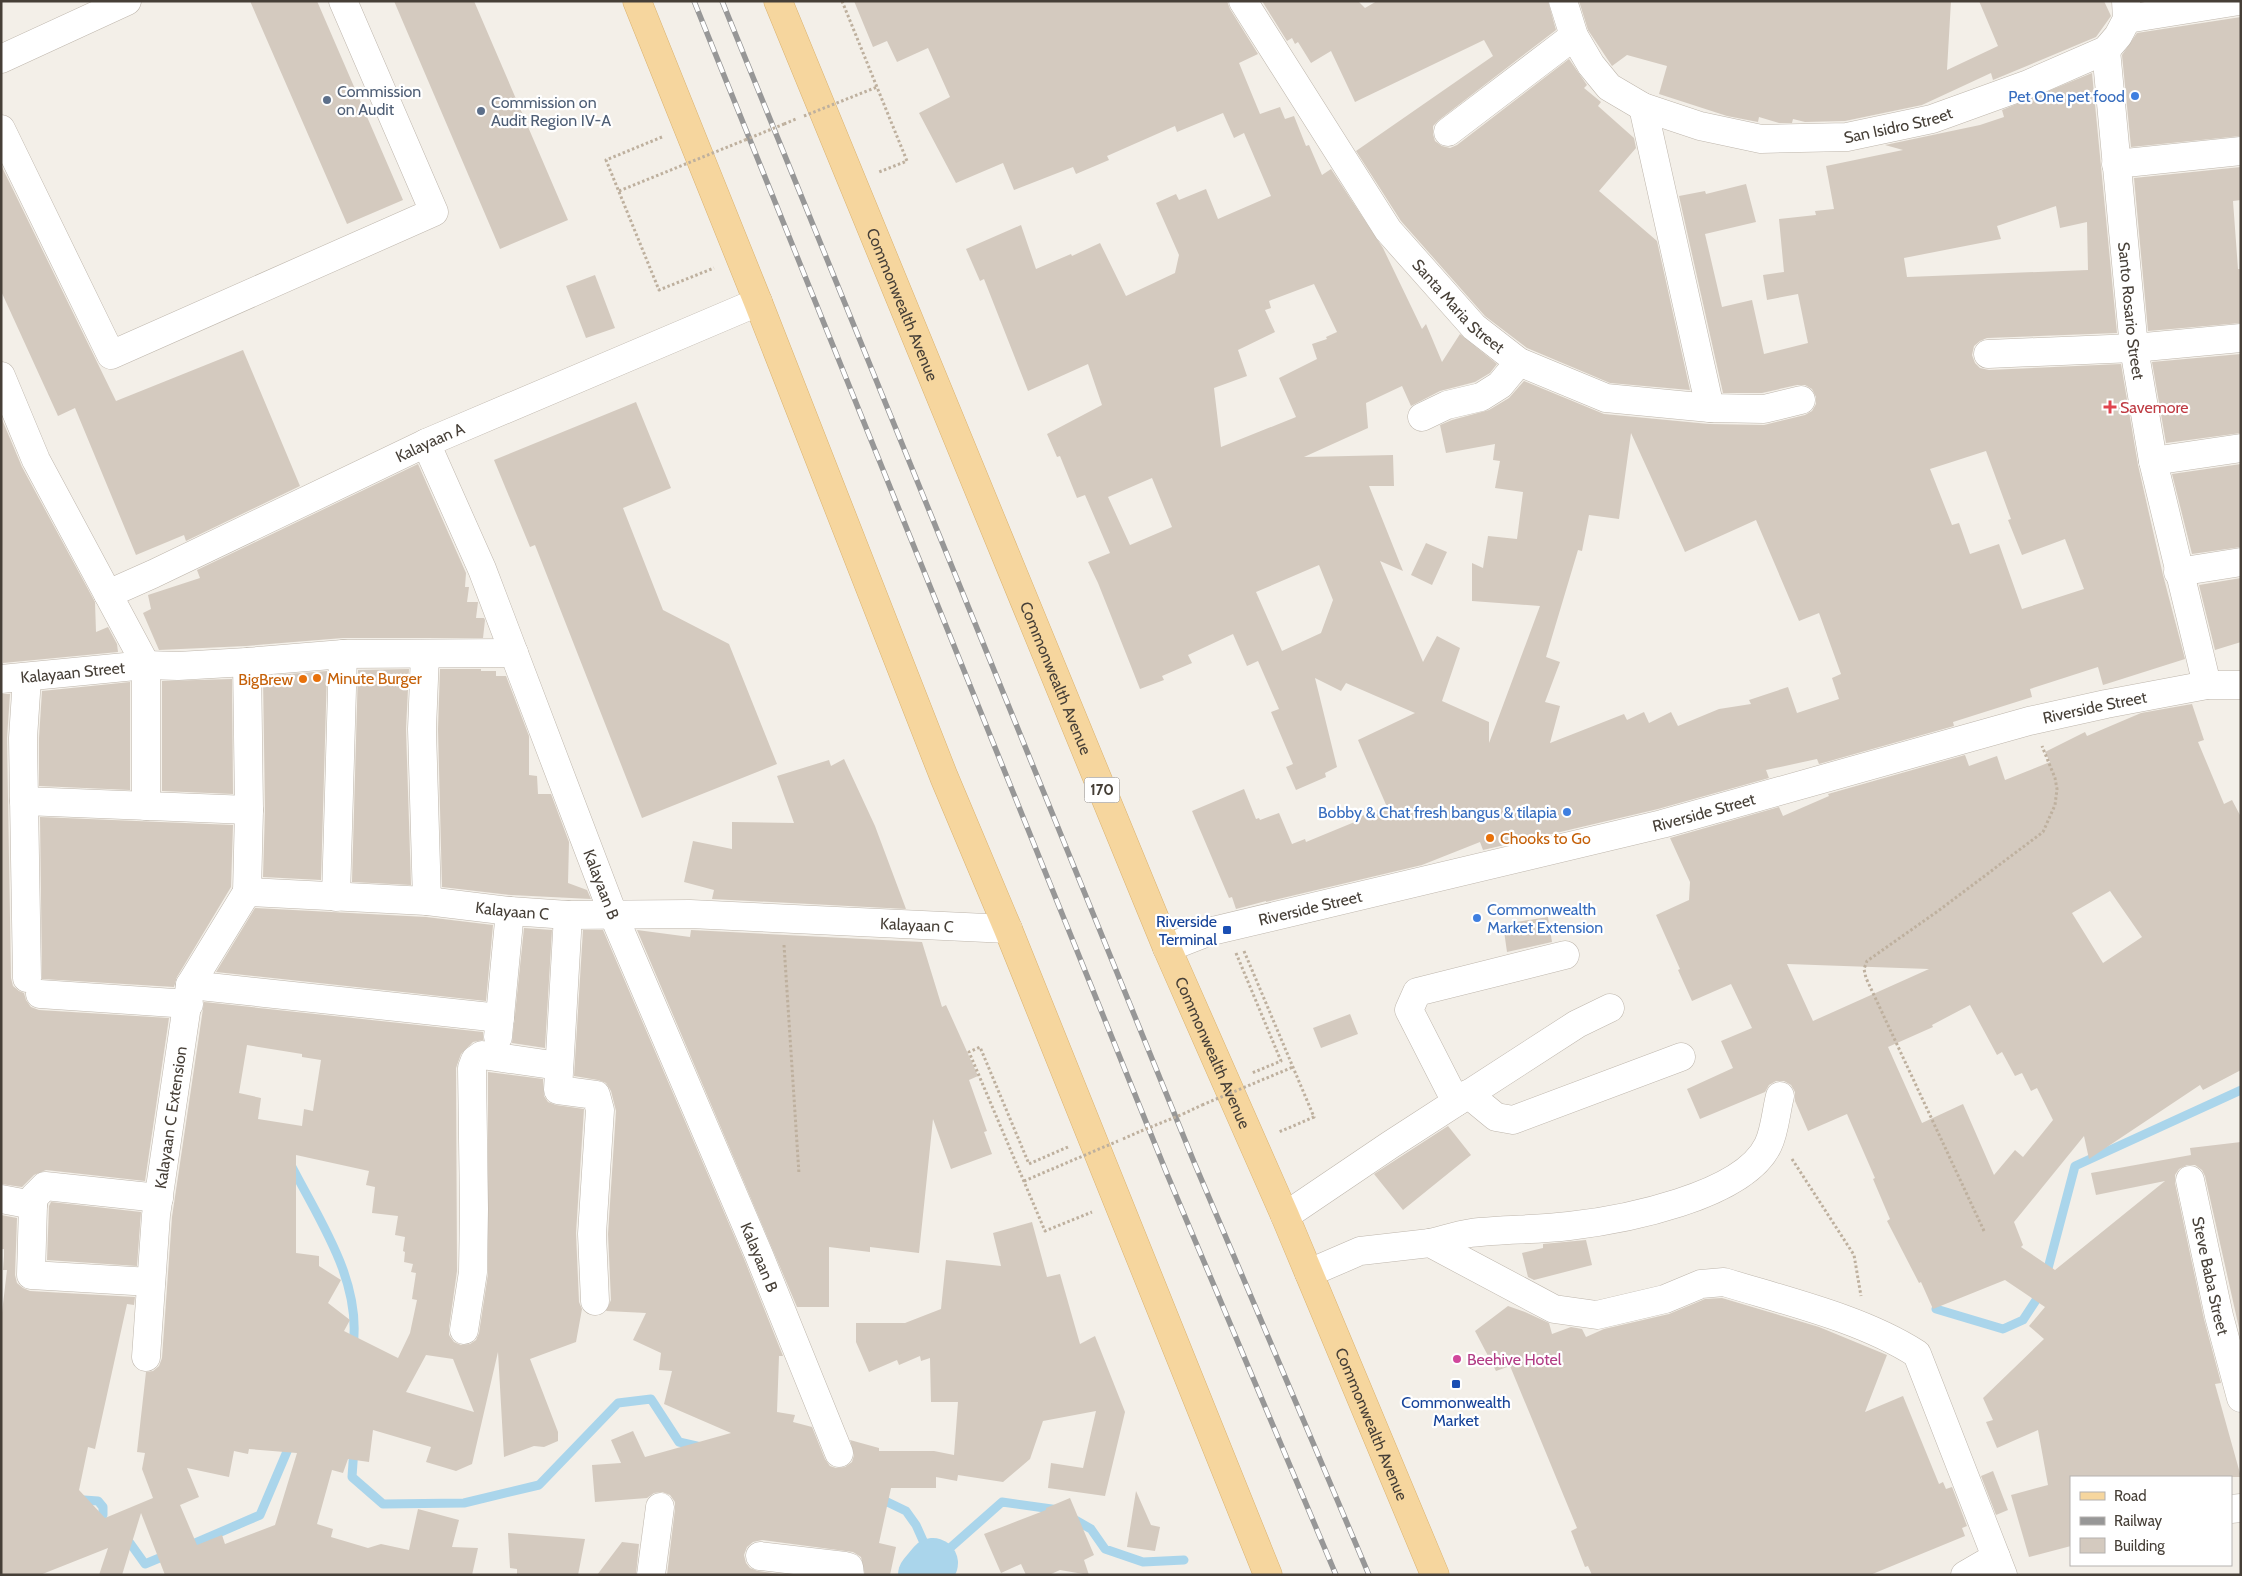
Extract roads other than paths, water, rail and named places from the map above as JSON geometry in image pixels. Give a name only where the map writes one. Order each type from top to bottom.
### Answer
[{"type":"main road","points":[[637,1],[758,302],[944,777],[1008,929],[1090,1138],[1268,1575]]},
{"type":"main road","name":"Commonwealth Avenue","points":[[778,1],[1167,948],[1285,1216],[1435,1575]]},
{"type":"street","points":[[1,59],[128,1]]},
{"type":"street","points":[[1,130],[111,355],[434,212],[343,1]]},
{"type":"street","name":"Santa Maria Street","points":[[1243,1],[1388,230],[1474,327],[1519,362],[1606,398],[1710,408],[1764,409],[1801,400]]},
{"type":"street","name":"San Isidro Street","points":[[1563,1],[1574,36],[1591,65],[1609,87],[1643,106],[1700,126],[1761,139],[1847,137],[1932,119],[2026,85],[2106,50],[2118,36],[2126,10]]},
{"type":"street","points":[[2126,10],[2239,1]]},
{"type":"street","points":[[1448,132],[1574,36]]},
{"type":"street","name":"Santo Rosario Street","points":[[2106,50],[2134,348],[2153,461],[2178,572],[2207,685]]},
{"type":"street","points":[[1643,106],[1710,408]]},
{"type":"street","points":[[2116,164],[2241,151]]},
{"type":"street","name":"Kalayaan A","points":[[108,594],[426,443],[758,302]]},
{"type":"street","points":[[1988,354],[2134,348],[2241,338]]},
{"type":"street","points":[[1422,417],[1447,404],[1480,397],[1500,385],[1519,362]]},
{"type":"street","points":[[4,389],[36,460],[146,665],[146,806]]},
{"type":"street","name":"Kalayaan B","points":[[426,443],[482,568],[613,914],[755,1246],[839,1453]]},
{"type":"street","points":[[2153,461],[2241,448]]},
{"type":"street","points":[[2178,572],[2241,562]]},
{"type":"street","points":[[146,665],[247,662],[343,654],[514,653]]},
{"type":"street","points":[[336,897],[343,654]]},
{"type":"street","points":[[425,654],[422,729],[427,901]]},
{"type":"street","points":[[247,662],[247,892]]},
{"type":"street","name":"Kalayaan Street","points":[[14,678],[146,665]]},
{"type":"street","points":[[14,678],[23,738],[24,801],[34,986],[190,994],[500,1018]]},
{"type":"street","name":"Riverside Street","points":[[1167,948],[1208,932],[1662,824],[2029,721],[2207,685],[2241,685]]},
{"type":"street","points":[[24,801],[248,810]]},
{"type":"street","name":"Kalayaan C","points":[[247,892],[427,901],[510,911],[568,914],[690,914],[1008,929]]},
{"type":"street","name":"Kalayaan C Extension","points":[[146,1357],[159,1198],[190,994],[247,892]]},
{"type":"street","points":[[496,1056],[510,911]]},
{"type":"street","points":[[568,914],[558,1090],[596,1095],[600,1110],[592,1234],[595,1302]]},
{"type":"street","points":[[1565,955],[1417,992],[1409,1010],[1462,1098],[1496,1117],[1513,1120],[1680,1057]]},
{"type":"street","points":[[1285,1216],[1577,1024],[1610,1008]]},
{"type":"street","points":[[464,1330],[473,1272],[472,1068],[475,1060],[482,1055],[559,1066]]},
{"type":"street","points":[[1309,1273],[1360,1251],[1430,1243],[1469,1233],[1570,1226],[1677,1204],[1702,1195],[1737,1177],[1749,1167],[1768,1145],[1780,1096]]},
{"type":"street","name":"Steve Baba Street","points":[[2190,1180],[2219,1316],[2241,1398]]},
{"type":"street","points":[[151,1282],[31,1275],[33,1205],[34,1197],[45,1186],[159,1198]]},
{"type":"street","points":[[1,1199],[33,1205]]},
{"type":"street","points":[[1430,1243],[1554,1309],[1597,1315],[1665,1299],[1701,1284],[1724,1282],[1866,1328],[1901,1343],[1917,1354],[2000,1566],[1964,1575]]},
{"type":"street","points":[[650,1575],[660,1507]]},
{"type":"street","points":[[771,1563],[845,1566],[849,1567],[850,1575]]},
{"type":"waterway","points":[[2046,1276],[2075,1166],[2241,1090]]},
{"type":"waterway","points":[[291,1165],[325,1229],[345,1275],[351,1298],[354,1322],[353,1346]]},
{"type":"waterway","points":[[1936,1309],[2003,1329],[2023,1320],[2042,1291]]},
{"type":"waterway","points":[[354,1448],[352,1477],[383,1504],[464,1503],[539,1485],[618,1403],[651,1399],[679,1442],[701,1447]]},
{"type":"waterway","points":[[186,1547],[260,1515],[291,1442]]},
{"type":"waterway","points":[[879,1498],[906,1511],[916,1525],[933,1563],[1002,1502],[1059,1510]]},
{"type":"waterway","points":[[79,1505],[84,1500],[98,1501],[103,1507],[103,1515],[99,1519],[99,1525]]},
{"type":"waterway","points":[[1070,1517],[1091,1529],[1105,1549],[1143,1562],[1184,1560]]},
{"type":"waterway","points":[[122,1537],[130,1543],[145,1564],[169,1554]]},
{"type":"waterway","points":[[923,1575],[933,1563]]},
{"type":"railway","points":[[694,1],[1167,1174],[1336,1575]]},
{"type":"railway","points":[[722,1],[1194,1162],[1369,1575]]},
{"type":"place","name":"Pet One pet food","points":[[2135,96]]},
{"type":"place","name":"Commission on Audit","points":[[327,100]]},
{"type":"place","name":"Commission on Audit Region IV-A","points":[[481,111]]},
{"type":"place","name":"Savemore","points":[[2110,407]]},
{"type":"place","name":"Minute Burger","points":[[317,678]]},
{"type":"place","name":"BigBrew","points":[[303,679]]},
{"type":"place","name":"Bobby & Chat fresh bangus & tilapia","points":[[1567,812]]},
{"type":"place","name":"Chooks to Go","points":[[1490,838]]},
{"type":"place","name":"Commonwealth Market Extension","points":[[1477,918]]},
{"type":"place","name":"Riverside Terminal","points":[[1227,930]]},
{"type":"place","name":"Beehive Hotel","points":[[1457,1359]]},
{"type":"place","name":"Commonwealth Market","points":[[1456,1384]]}]
